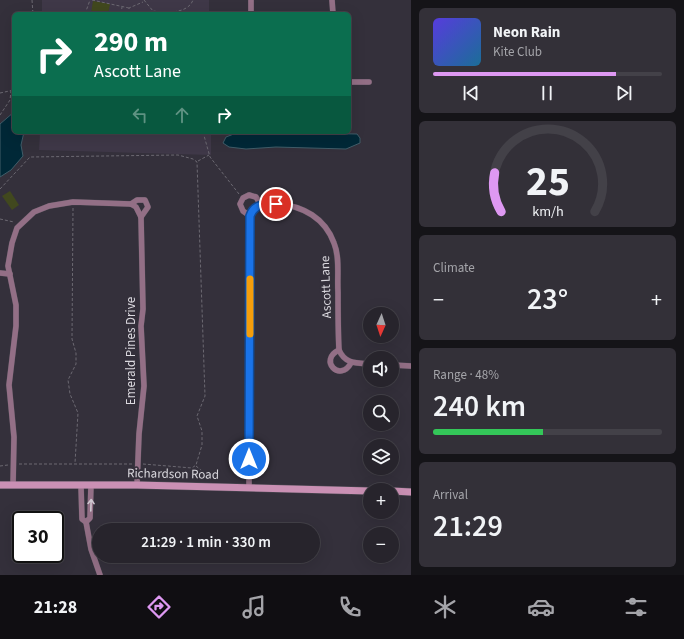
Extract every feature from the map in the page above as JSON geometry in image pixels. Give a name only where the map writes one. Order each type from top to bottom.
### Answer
[{"type":"street","points":[[251,0],[251,12]]},
{"type":"street","points":[[332,0],[332,12]]},
{"type":"street","points":[[351,82],[370,82]]},
{"type":"street","name":"Ascott Lane","points":[[243,198],[249,195],[256,197],[261,205],[294,206],[311,214],[325,226],[334,243],[337,258],[338,350],[333,352],[330,357],[330,363],[333,368],[338,371],[344,371],[351,363],[363,364]]},
{"type":"street","points":[[243,198],[240,204],[243,211],[250,216]]},
{"type":"street","name":"Emerald Pines Drive","points":[[138,485],[144,386],[141,326],[143,309],[141,217],[134,206],[137,200],[145,200],[148,207],[141,217]]},
{"type":"street","points":[[13,485],[14,437],[9,385],[16,326],[14,289],[8,266],[10,248],[17,228],[34,212],[49,206],[73,202],[134,206]]},
{"type":"street","points":[[249,488],[250,216],[254,208],[261,205]]},
{"type":"street","points":[[0,273],[10,274]]},
{"type":"street","points":[[338,350],[341,356],[351,363]]},
{"type":"street","points":[[399,365],[411,366]]},
{"type":"street","name":"Richardson Road","points":[[0,485],[138,485],[363,491]]},
{"type":"street","points":[[81,486],[82,519],[86,522],[91,549],[100,575]]},
{"type":"street","points":[[86,522],[90,518],[91,486]]},
{"type":"street","points":[[399,491],[411,492]]},
{"type":"path","points":[[32,0],[33,12]]},
{"type":"path","points":[[86,12],[91,0],[129,8],[144,1],[150,9],[157,12],[184,9],[192,5],[193,0]]},
{"type":"path","points":[[121,12],[122,6]]},
{"type":"path","points":[[0,93],[11,91],[10,100],[0,115]]},
{"type":"path","points":[[204,134],[209,155],[243,198]]},
{"type":"path","points":[[197,162],[209,155]]},
{"type":"path","points":[[73,202],[74,251],[72,339],[76,353],[76,364],[68,380],[70,394],[78,413],[75,463]]},
{"type":"path","points":[[0,219],[10,220],[20,226]]},
{"type":"path","points":[[196,466],[208,476]]},
{"type":"shaded area","points":[[42,0],[209,0],[209,12],[42,12]]},
{"type":"shaded area","points":[[40,134],[211,134],[211,155],[39,150]]},
{"type":"green space","points":[[93,1],[110,4],[108,12],[91,12]]},
{"type":"green space","points":[[10,191],[19,205],[12,210],[2,196]]},
{"type":"water","points":[[12,114],[12,134],[24,134],[21,145],[23,156],[11,170],[0,177],[0,124]]},
{"type":"water","points":[[234,134],[357,134],[360,138],[360,143],[346,149],[276,147],[246,149],[229,147],[223,143],[226,137]]},
{"type":"slow traffic","points":[[250,279],[250,334]]},
{"type":"route","points":[[249,459],[250,216],[254,208],[261,205],[276,204]]}]
